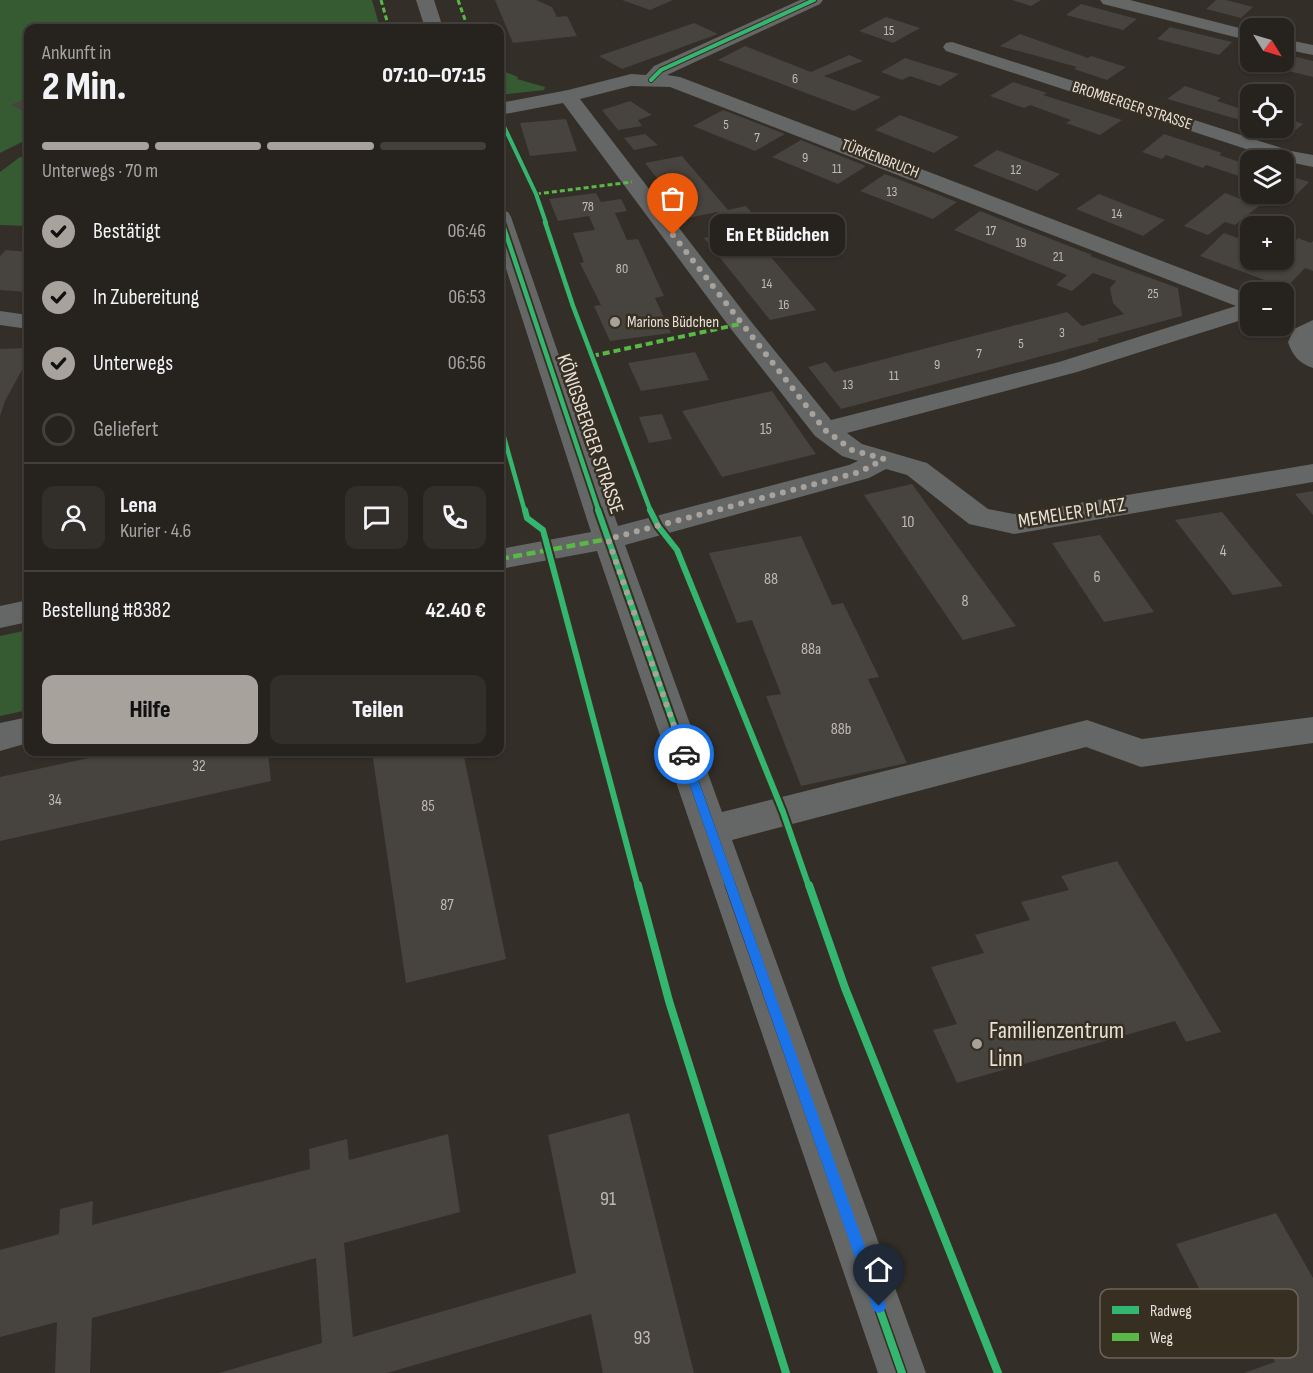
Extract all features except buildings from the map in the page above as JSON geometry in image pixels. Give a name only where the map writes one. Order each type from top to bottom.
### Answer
[{"type":"street","points":[[424,0],[433,24]]},
{"type":"street","points":[[651,80],[661,70],[814,0]]},
{"type":"street","points":[[1109,0],[1240,33]]},
{"type":"street","points":[[1294,46],[1313,50]]},
{"type":"street","name":"BROMBERGER STRASSE","points":[[952,47],[1287,156],[1313,161]]},
{"type":"street","name":"TÜRKENBRUCH","points":[[504,109],[632,80],[673,81],[1240,299]]},
{"type":"street","name":"MEMELER PLATZ","points":[[568,96],[740,324],[825,430],[852,450],[917,469],[979,517],[1014,524],[1313,473]]},
{"type":"street","name":"KÖNIGSBERGER STRASSE","points":[[504,229],[608,539],[902,1373]]},
{"type":"street","points":[[825,430],[1068,367],[1240,312]]},
{"type":"street","points":[[0,318],[24,321]]},
{"type":"street","points":[[1294,320],[1312,327]]},
{"type":"street","points":[[1312,327],[1303,332],[1299,339],[1300,346],[1313,360]]},
{"type":"street","points":[[504,558],[608,539],[860,472],[884,459]]},
{"type":"street","points":[[0,617],[24,612]]},
{"type":"street","points":[[711,830],[1087,733],[1141,753],[1313,730]]},
{"type":"street","points":[[0,737],[24,731]]},
{"type":"green space","points":[[0,0],[372,0],[379,24],[24,24],[24,141],[0,153]]},
{"type":"green space","points":[[504,72],[518,77],[517,79],[545,87],[544,90],[504,95]]},
{"type":"green space","points":[[20,157],[24,158],[24,226],[0,225],[0,172]]},
{"type":"green space","points":[[24,631],[24,711],[0,716],[0,636]]},
{"type":"marked path","points":[[381,0],[388,24]]},
{"type":"marked path","points":[[458,0],[467,24]]},
{"type":"marked path","points":[[536,194],[632,182]]},
{"type":"marked path","points":[[592,356],[740,324]]},
{"type":"marked path","points":[[504,558],[608,539]]},
{"type":"cycle path","points":[[651,80],[661,70],[814,0]]},
{"type":"cycle path","points":[[504,126],[536,194],[573,306],[647,504],[658,526],[677,550],[783,812],[845,988],[998,1373]]},
{"type":"cycle path","points":[[504,229],[608,539],[902,1373]]},
{"type":"cycle path","points":[[504,437],[527,518],[543,530],[669,1001],[786,1373]]},
{"type":"way so far","points":[[673,235],[740,324],[825,430],[852,450],[884,459],[860,472],[608,539],[684,754]]},
{"type":"place","name":"En Et Büdchen","points":[[673,235]]},
{"type":"place","name":"Marions Büdchen","points":[[615,322]]},
{"type":"place","name":"Familienzentrum Linn","points":[[977,1044]]},
{"type":"route","points":[[684,754],[879,1306]]}]
